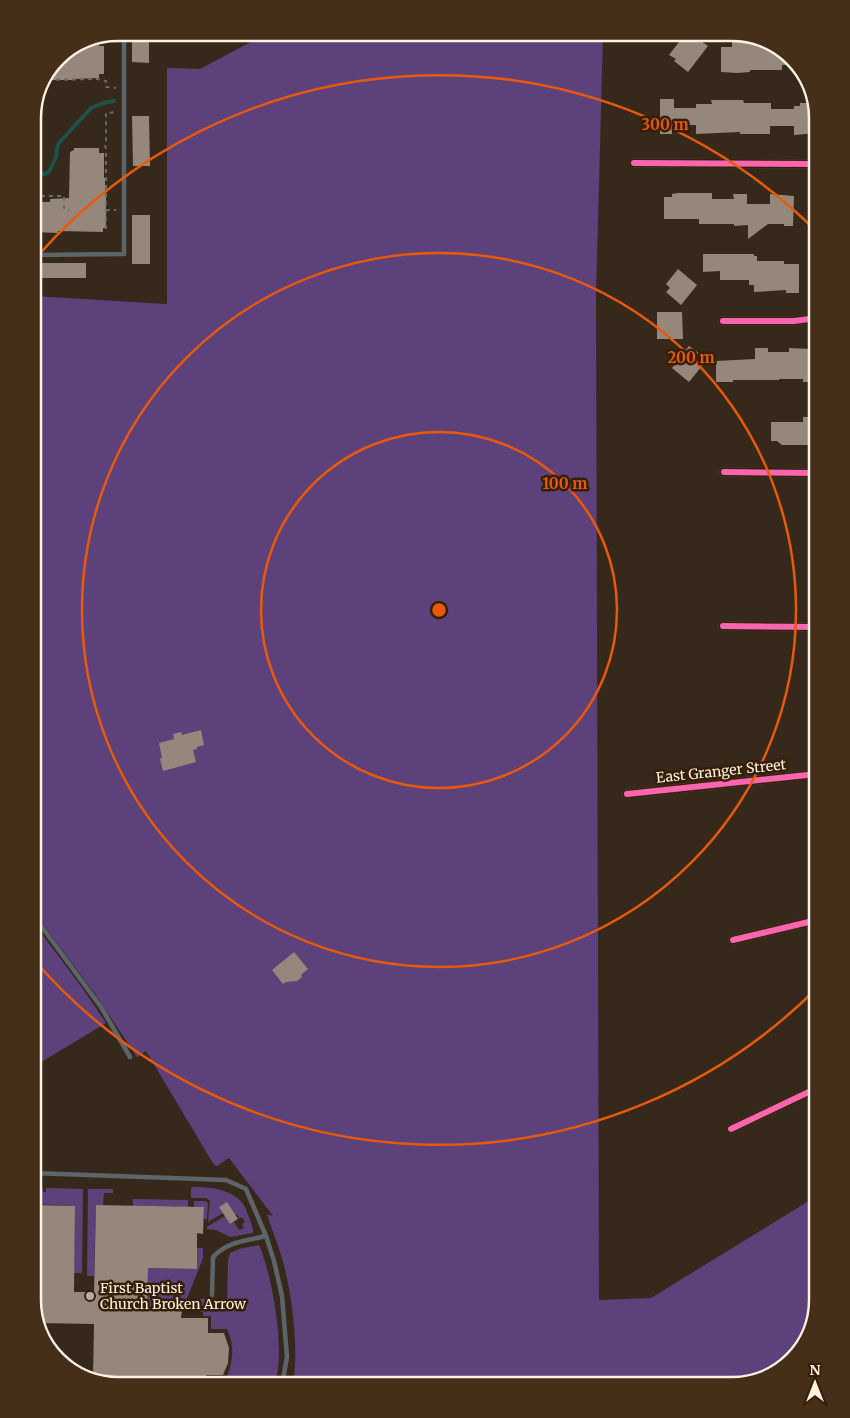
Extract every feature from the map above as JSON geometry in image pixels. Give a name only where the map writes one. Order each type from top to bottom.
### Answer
[{"type":"street","points":[[634,163],[809,164]]},
{"type":"street","points":[[723,321],[794,321],[809,319]]},
{"type":"street","points":[[724,472],[809,473]]},
{"type":"street","points":[[723,626],[809,627]]},
{"type":"street","name":"East Granger Street","points":[[627,794],[809,775]]},
{"type":"street","points":[[733,940],[809,922]]},
{"type":"street","points":[[731,1129],[809,1092]]},
{"type":"lane","points":[[41,255],[124,254],[124,41]]},
{"type":"lane","points":[[41,927],[102,1008],[130,1057]]},
{"type":"lane","points":[[41,1174],[226,1180],[246,1189],[266,1236],[282,1296],[288,1357],[284,1377]]},
{"type":"lane","points":[[212,1295],[213,1257],[217,1252],[231,1244],[266,1236]]},
{"type":"path","points":[[52,80],[98,79],[106,81],[106,86],[116,87],[116,95]]},
{"type":"path","points":[[106,229],[106,113],[116,113],[116,104]]},
{"type":"path","points":[[41,196],[64,196],[64,209],[69,210]]},
{"type":"path","points":[[106,210],[116,210]]},
{"type":"shaded area","points":[[252,41],[603,41],[596,295],[599,1300],[651,1298],[809,1201],[809,1300],[805,1325],[790,1351],[766,1369],[757,1373],[732,1377],[293,1377],[295,1341],[292,1307],[280,1250],[267,1214],[273,1216],[229,1158],[217,1166],[214,1165],[146,1051],[137,1057],[95,994],[41,922],[41,296],[167,304],[167,68],[200,69]]},
{"type":"shaded area","points":[[41,933],[83,989],[106,1023],[41,1062]]},
{"type":"shaded area","points":[[192,1187],[222,1190],[235,1196],[245,1207],[253,1233],[230,1237],[216,1230],[207,1229],[207,1227],[225,1216],[230,1224],[234,1222],[239,1230],[244,1228],[242,1224],[245,1222],[242,1217],[239,1219],[238,1215],[223,1213],[208,1222],[210,1201],[206,1198],[191,1198]]},
{"type":"shaded area","points":[[41,1188],[43,1188],[43,1192],[46,1192],[46,1188],[83,1189],[82,1273],[74,1273],[75,1206],[41,1204]]},
{"type":"shaded area","points":[[88,1189],[113,1189],[113,1193],[104,1193],[103,1205],[96,1205],[94,1276],[87,1276]]},
{"type":"shaded area","points":[[133,1199],[188,1200],[188,1207],[133,1206]]},
{"type":"shaded area","points":[[194,1201],[205,1201],[208,1203],[207,1219],[204,1219],[204,1207],[194,1207]]},
{"type":"shaded area","points":[[259,1245],[269,1275],[278,1336],[279,1355],[276,1377],[227,1377],[232,1359],[230,1336],[227,1329],[211,1329],[211,1316],[203,1316],[203,1312],[200,1312],[200,1299],[214,1299],[217,1305],[227,1305],[228,1260],[230,1253]]},
{"type":"shaded area","points":[[197,1248],[203,1248],[203,1258],[182,1311],[147,1310],[148,1268],[196,1269]]},
{"type":"building","points":[[132,41],[149,41],[149,63],[132,62]]},
{"type":"building","points":[[680,41],[701,41],[708,46],[688,72],[674,61],[676,59],[669,55]]},
{"type":"building","points":[[732,41],[757,45],[775,54],[788,65],[782,65],[782,70],[750,70],[750,72],[737,73],[721,72],[721,47],[732,47]]},
{"type":"building","points":[[99,44],[99,46],[104,46],[104,74],[99,74],[99,78],[51,80],[67,60],[89,47]]},
{"type":"building","points":[[660,99],[674,99],[674,108],[696,108],[696,104],[712,104],[711,100],[743,100],[744,103],[771,103],[771,109],[794,109],[794,106],[800,106],[800,103],[807,103],[808,108],[809,134],[794,135],[794,126],[770,126],[770,134],[740,134],[740,132],[696,134],[696,125],[672,125],[672,134],[660,134]]},
{"type":"building","points":[[132,116],[149,116],[150,166],[133,166]]},
{"type":"building","points":[[74,148],[99,148],[99,153],[104,153],[106,228],[103,228],[103,232],[41,232],[41,202],[50,202],[50,199],[69,198],[70,152]]},
{"type":"building","points":[[712,193],[712,199],[734,199],[733,194],[747,194],[747,204],[770,204],[770,194],[794,196],[793,226],[768,224],[748,239],[748,225],[699,224],[699,219],[664,219],[664,197],[672,197],[672,194]]},
{"type":"building","points":[[132,215],[150,215],[150,264],[132,264]]},
{"type":"building","points":[[703,254],[754,254],[754,256],[757,256],[757,261],[784,261],[784,264],[799,264],[799,293],[786,293],[786,290],[754,292],[754,285],[749,285],[749,280],[720,280],[720,271],[703,272]]},
{"type":"building","points":[[41,263],[86,263],[86,278],[41,278]]},
{"type":"building","points":[[678,269],[697,285],[681,305],[666,292],[670,288],[666,284]]},
{"type":"building","points":[[657,312],[682,312],[683,339],[657,339]]},
{"type":"building","points":[[689,346],[699,353],[692,361],[706,361],[689,382],[672,368]]},
{"type":"building","points":[[755,348],[768,348],[768,352],[789,352],[789,348],[809,349],[809,382],[803,382],[803,379],[779,379],[716,382],[716,361],[755,359]]},
{"type":"building","points":[[803,417],[809,417],[809,445],[782,445],[777,441],[771,441],[771,422],[803,422]]},
{"type":"building","points":[[201,730],[204,745],[193,750],[196,762],[163,771],[159,743],[174,739],[173,734],[181,732],[182,735]]},
{"type":"building","points":[[294,952],[308,969],[297,981],[283,984],[272,970]]},
{"type":"building","points":[[227,1202],[238,1219],[230,1224],[219,1207]]},
{"type":"building","name":"First Baptist Church Broken Arrow","points":[[41,1205],[75,1206],[74,1292],[94,1292],[96,1205],[204,1207],[203,1234],[197,1233],[197,1269],[148,1268],[147,1310],[182,1311],[181,1318],[208,1318],[208,1333],[224,1333],[229,1348],[228,1363],[223,1375],[206,1375],[206,1377],[113,1377],[93,1373],[94,1324],[45,1323],[41,1300]]},
{"type":"waterway","points":[[41,173],[49,172],[56,157],[58,144],[91,108],[114,101]]},
{"type":"cycle path","points":[[634,163],[809,164]]},
{"type":"cycle path","points":[[723,321],[794,321],[809,319]]},
{"type":"cycle path","points":[[724,472],[809,473]]},
{"type":"cycle path","points":[[723,626],[809,627]]},
{"type":"cycle path","points":[[627,794],[809,775]]},
{"type":"cycle path","points":[[733,940],[809,922]]},
{"type":"cycle path","points":[[731,1129],[809,1092]]},
{"type":"place","name":"First Baptist Church Broken Arrow","points":[[90,1296]]}]
